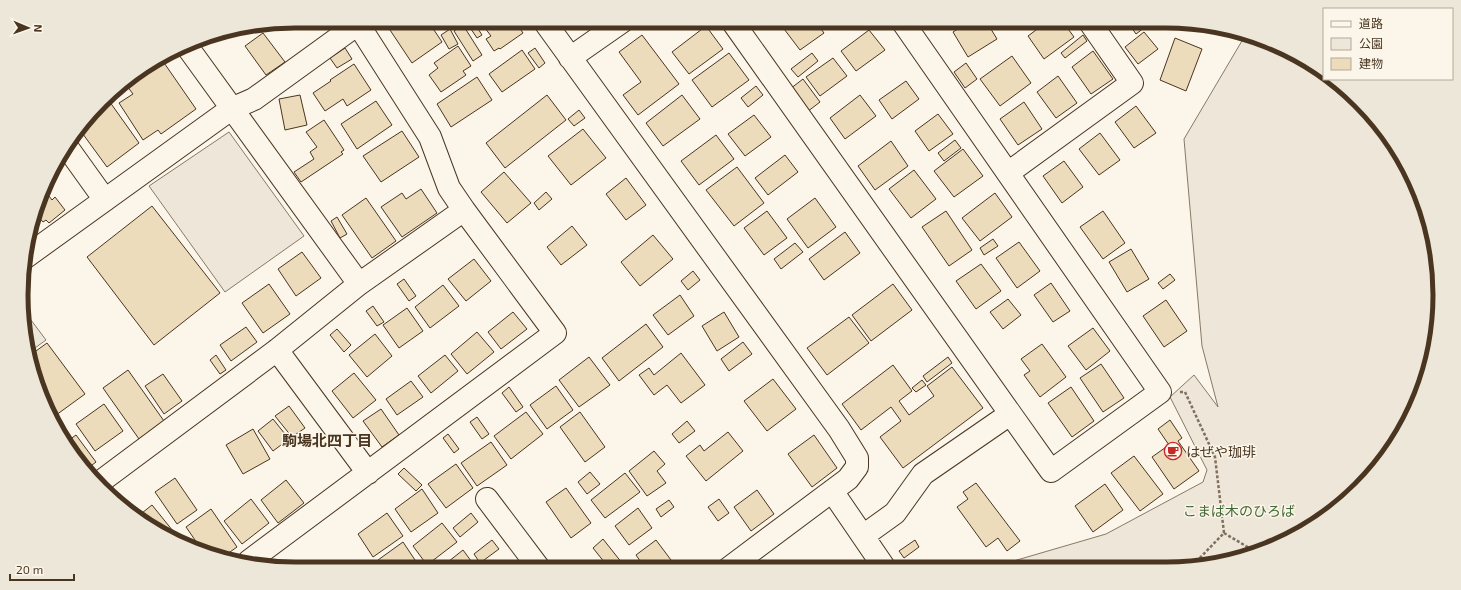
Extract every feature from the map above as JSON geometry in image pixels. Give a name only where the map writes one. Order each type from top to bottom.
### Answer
[{"type":"street","points":[[31,253],[231,109],[254,98],[350,28]]},
{"type":"street","points":[[252,559],[555,333],[449,188],[430,137],[362,28]]},
{"type":"street","points":[[549,28],[839,429],[857,458],[857,467],[848,479],[737,562]]},
{"type":"street","points":[[570,58],[613,28]]},
{"type":"street","points":[[737,28],[1051,471],[1160,392],[907,28]]},
{"type":"street","points":[[1008,173],[1132,83],[1094,28]]},
{"type":"street","points":[[189,50],[359,284]]},
{"type":"street","points":[[70,151],[105,200]]},
{"type":"street","points":[[102,480],[277,350],[359,284],[464,210]]},
{"type":"street","points":[[277,350],[368,473]]},
{"type":"street","points":[[863,536],[894,513],[924,474],[1010,414]]},
{"type":"street","points":[[832,491],[880,562]]},
{"type":"street","points":[[487,499],[534,562]]},
{"type":"path","points":[[1160,392],[1185,392],[1198,418],[1214,457],[1224,533]]},
{"type":"path","points":[[1224,533],[1250,549]]},
{"type":"path","points":[[1198,560],[1224,533]]},
{"type":"green space","name":"こまば木のひろば","points":[[1243,39],[1268,48],[1300,64],[1329,83],[1367,119],[1388,147],[1413,193],[1424,226],[1431,260],[1433,295],[1431,330],[1424,364],[1413,397],[1397,428],[1378,458],[1355,484],[1329,507],[1314,517],[1300,526],[1268,542],[1235,553],[1201,560],[1166,562],[1010,562],[1106,534],[1203,482],[1207,470],[1170,397],[1194,375],[1218,407],[1202,346],[1184,139]]},
{"type":"green space","points":[[229,132],[304,236],[225,292],[149,186]]},
{"type":"shaded area","points":[[29,318],[46,340],[33,349]]},
{"type":"building","points":[[393,28],[433,28],[442,42],[412,63],[390,30]]},
{"type":"building","points":[[458,28],[465,28],[482,55],[473,61],[454,31]]},
{"type":"building","points":[[470,28],[478,28],[482,35],[477,38]]},
{"type":"building","points":[[485,28],[520,28],[523,33],[500,49],[499,48],[494,51],[486,39],[491,36]]},
{"type":"building","points":[[703,28],[707,28],[723,49],[689,74],[672,52]]},
{"type":"building","points":[[783,28],[820,28],[824,33],[800,50]]},
{"type":"building","points":[[959,28],[990,28],[997,39],[968,57],[953,32]]},
{"type":"building","points":[[1039,28],[1067,28],[1074,37],[1044,59],[1028,36]]},
{"type":"building","points":[[1132,28],[1144,28],[1136,34]]},
{"type":"building","points":[[450,29],[458,44],[449,49],[441,35]]},
{"type":"building","points":[[869,30],[885,50],[856,71],[841,51]]},
{"type":"building","points":[[1144,32],[1158,49],[1138,64],[1125,47]]},
{"type":"building","points":[[263,33],[285,62],[266,75],[245,46]]},
{"type":"building","points":[[642,35],[679,84],[638,115],[623,95],[641,82],[619,52]]},
{"type":"building","points":[[1083,35],[1087,41],[1065,58],[1061,53]]},
{"type":"building","points":[[1175,38],[1202,49],[1186,91],[1160,80]]},
{"type":"building","points":[[458,46],[471,66],[463,71],[466,75],[441,92],[429,75],[438,68],[434,63]]},
{"type":"building","points":[[345,48],[352,59],[337,68],[330,58]]},
{"type":"building","points":[[535,48],[545,63],[539,68],[528,53]]},
{"type":"building","points":[[522,50],[535,69],[502,92],[489,74]]},
{"type":"building","points":[[1093,51],[1113,79],[1091,94],[1072,67]]},
{"type":"building","points":[[729,53],[749,80],[712,107],[692,80]]},
{"type":"building","points":[[812,53],[818,61],[798,77],[791,69]]},
{"type":"building","points":[[1012,56],[1031,83],[1000,106],[980,79]]},
{"type":"building","points":[[833,58],[847,76],[820,96],[806,77]]},
{"type":"building","points":[[164,63],[196,109],[161,134],[158,130],[143,140],[119,103],[133,94],[128,87]]},
{"type":"building","points":[[966,63],[977,79],[965,88],[954,72]]},
{"type":"building","points":[[354,64],[371,90],[347,106],[343,99],[325,111],[313,93]]},
{"type":"building","points":[[1058,76],[1077,103],[1056,118],[1037,92]]},
{"type":"building","points":[[477,77],[492,100],[451,127],[437,104]]},
{"type":"building","points":[[803,79],[820,102],[807,112],[790,89]]},
{"type":"building","points":[[906,81],[919,99],[892,119],[879,100]]},
{"type":"building","points":[[756,86],[763,95],[748,107],[741,98]]},
{"type":"building","points":[[300,95],[307,125],[285,130],[279,99]]},
{"type":"building","points":[[547,95],[566,120],[505,168],[486,143]]},
{"type":"building","points":[[682,95],[700,119],[663,146],[646,123]]},
{"type":"building","points":[[860,95],[876,116],[845,139],[830,118]]},
{"type":"building","points":[[376,101],[392,125],[357,149],[341,124]]},
{"type":"building","points":[[110,102],[139,143],[107,167],[82,133]]},
{"type":"building","points":[[1024,102],[1042,129],[1018,145],[1000,119]]},
{"type":"building","points":[[1136,106],[1156,133],[1134,148],[1115,122]]},
{"type":"building","points":[[579,110],[585,118],[574,126],[568,119]]},
{"type":"building","points":[[938,114],[953,134],[929,151],[915,131]]},
{"type":"building","points":[[754,115],[771,137],[745,156],[728,134]]},
{"type":"building","points":[[324,120],[344,150],[341,152],[343,154],[301,182],[294,172],[314,159],[310,152],[317,147],[306,132]]},
{"type":"building","points":[[583,129],[606,158],[571,185],[548,156]]},
{"type":"building","points":[[402,131],[419,157],[381,182],[363,156]]},
{"type":"building","points":[[1100,133],[1120,160],[1099,175],[1079,149]]},
{"type":"building","points":[[716,135],[734,159],[699,185],[681,161]]},
{"type":"building","points":[[955,140],[961,148],[944,161],[938,153]]},
{"type":"building","points":[[891,141],[908,166],[875,190],[858,166]]},
{"type":"building","points":[[963,149],[983,176],[954,197],[934,171]]},
{"type":"building","points":[[785,155],[798,172],[768,195],[755,178]]},
{"type":"building","points":[[1064,161],[1083,187],[1062,203],[1043,176]]},
{"type":"building","points":[[737,167],[764,203],[734,226],[706,190]]},
{"type":"building","points":[[914,170],[936,199],[911,218],[889,189]]},
{"type":"building","points":[[504,172],[531,203],[507,223],[481,192]]},
{"type":"building","points":[[626,178],[646,205],[626,220],[606,194]]},
{"type":"building","points":[[421,189],[437,213],[402,237],[381,207],[402,193],[406,199]]},
{"type":"building","points":[[546,192],[552,199],[539,210],[534,203]]},
{"type":"building","points":[[995,193],[1012,217],[980,241],[962,218]]},
{"type":"building","points":[[48,194],[52,200],[55,197],[65,210],[49,223],[46,220],[43,222],[39,218]]},
{"type":"building","points":[[366,198],[396,241],[372,258],[342,215]]},
{"type":"building","points":[[815,198],[836,227],[808,248],[787,219]]},
{"type":"building","points":[[152,206],[220,293],[154,345],[87,257]]},
{"type":"building","points":[[767,211],[787,238],[764,255],[744,228]]},
{"type":"building","points":[[946,211],[972,250],[949,266],[922,227]]},
{"type":"building","points":[[1103,211],[1125,243],[1103,259],[1080,227]]},
{"type":"building","points":[[337,217],[347,234],[340,238],[331,221]]},
{"type":"building","points":[[572,226],[587,245],[561,265],[547,247]]},
{"type":"building","points":[[845,232],[860,253],[824,280],[809,259]]},
{"type":"building","points":[[653,235],[673,259],[640,286],[621,262]]},
{"type":"building","points":[[993,239],[998,246],[984,255],[980,248]]},
{"type":"building","points":[[1019,242],[1040,271],[1017,288],[996,258]]},
{"type":"building","points":[[795,243],[803,252],[781,269],[774,259]]},
{"type":"building","points":[[1131,249],[1149,279],[1127,292],[1109,262]]},
{"type":"building","points":[[302,252],[321,278],[296,296],[278,269]]},
{"type":"building","points":[[474,259],[491,281],[466,301],[448,279]]},
{"type":"building","points":[[981,264],[1001,291],[976,309],[956,281]]},
{"type":"building","points":[[693,271],[700,280],[688,290],[681,281]]},
{"type":"building","points":[[1170,274],[1175,280],[1163,289],[1158,283]]},
{"type":"building","points":[[404,279],[416,296],[409,301],[397,284]]},
{"type":"building","points":[[1051,283],[1070,311],[1053,322],[1034,295]]},
{"type":"building","points":[[269,284],[290,314],[263,333],[242,303]]},
{"type":"building","points":[[893,284],[912,310],[871,341],[852,315]]},
{"type":"building","points":[[443,285],[459,306],[430,328],[415,307]]},
{"type":"building","points":[[680,295],[694,316],[668,335],[653,315]]},
{"type":"building","points":[[1008,299],[1021,315],[1003,329],[990,312]]},
{"type":"building","points":[[1166,300],[1187,331],[1164,347],[1143,316]]},
{"type":"building","points":[[373,306],[384,322],[377,326],[366,311]]},
{"type":"building","points":[[407,308],[423,331],[399,348],[383,325]]},
{"type":"building","points":[[513,312],[527,329],[501,349],[488,332]]},
{"type":"building","points":[[724,312],[739,337],[717,351],[702,326]]},
{"type":"building","points":[[849,317],[869,343],[827,375],[807,348]]},
{"type":"building","points":[[646,324],[663,347],[619,381],[602,358]]},
{"type":"building","points":[[246,327],[257,342],[231,361],[220,345]]},
{"type":"building","points":[[1093,328],[1110,351],[1086,370],[1068,346]]},
{"type":"building","points":[[337,329],[351,345],[344,352],[330,335]]},
{"type":"building","points":[[477,332],[494,352],[467,374],[451,354]]},
{"type":"building","points":[[375,334],[392,356],[367,377],[349,355]]},
{"type":"building","points":[[743,342],[752,354],[729,371],[721,359]]},
{"type":"building","points":[[47,343],[85,394],[57,415],[42,381],[34,352]]},
{"type":"building","points":[[1042,344],[1066,377],[1040,397],[1024,375],[1030,371],[1021,359]]},
{"type":"building","points":[[681,353],[705,385],[681,403],[667,385],[654,395],[639,375],[649,368],[654,375]]},
{"type":"building","points":[[216,355],[226,370],[220,374],[210,360]]},
{"type":"building","points":[[445,355],[458,371],[431,393],[418,376]]},
{"type":"building","points":[[589,357],[610,385],[579,407],[559,380]]},
{"type":"building","points":[[948,357],[952,363],[927,382],[923,376]]},
{"type":"building","points":[[1101,364],[1124,398],[1103,412],[1080,378]]},
{"type":"building","points":[[893,365],[912,391],[899,401],[909,415],[934,396],[927,386],[952,367],[983,408],[903,468],[880,437],[901,421],[891,407],[861,430],[842,404]]},
{"type":"building","points":[[128,370],[164,421],[139,439],[103,388]]},
{"type":"building","points":[[354,373],[376,400],[353,418],[332,391]]},
{"type":"building","points":[[163,374],[182,401],[164,414],[145,386]]},
{"type":"building","points":[[773,379],[796,409],[767,431],[744,401]]},
{"type":"building","points":[[922,380],[926,385],[916,392],[912,388]]},
{"type":"building","points":[[411,381],[423,397],[397,415],[386,399]]},
{"type":"building","points":[[556,386],[573,410],[547,429],[530,405]]},
{"type":"building","points":[[509,387],[523,407],[516,412],[502,393]]},
{"type":"building","points":[[1071,387],[1094,421],[1072,437],[1048,403]]},
{"type":"building","points":[[104,404],[123,431],[95,451],[76,424]]},
{"type":"building","points":[[289,406],[305,428],[292,437],[275,416]]},
{"type":"building","points":[[381,409],[399,435],[382,447],[363,421]]},
{"type":"building","points":[[526,412],[543,434],[511,459],[494,436]]},
{"type":"building","points":[[580,412],[605,447],[585,462],[560,427]]},
{"type":"building","points":[[477,417],[489,434],[482,439],[470,422]]},
{"type":"building","points":[[273,419],[289,439],[273,451],[258,431]]},
{"type":"building","name":"はぜや珈琲","points":[[1170,420],[1182,438],[1178,441],[1199,471],[1174,489],[1152,457],[1169,445],[1158,429]]},
{"type":"building","points":[[687,421],[695,431],[679,443],[672,434]]},
{"type":"building","points":[[253,429],[270,459],[243,474],[226,445]]},
{"type":"building","points":[[728,432],[743,451],[706,481],[686,456],[700,445],[704,451]]},
{"type":"building","points":[[448,434],[459,449],[454,453],[443,438]]},
{"type":"building","points":[[76,435],[96,462],[90,467],[71,439]]},
{"type":"building","points":[[814,435],[837,468],[812,487],[788,454]]},
{"type":"building","points":[[491,442],[507,465],[477,486],[461,463]]},
{"type":"building","points":[[654,451],[665,464],[657,471],[666,483],[647,496],[629,471]]},
{"type":"building","points":[[1134,456],[1163,494],[1140,511],[1111,473]]},
{"type":"building","points":[[456,464],[473,488],[446,508],[428,484]]},
{"type":"building","points":[[404,468],[422,485],[416,491],[398,474]]},
{"type":"building","points":[[590,472],[600,484],[587,494],[578,482]]},
{"type":"building","points":[[625,473],[640,492],[605,518],[591,500]]},
{"type":"building","points":[[175,478],[197,510],[177,524],[155,492]]},
{"type":"building","points":[[286,480],[304,503],[278,523],[261,500]]},
{"type":"building","points":[[976,483],[1020,541],[1007,551],[998,538],[986,547],[957,507],[968,499],[963,492]]},
{"type":"building","points":[[1105,484],[1123,510],[1093,532],[1075,506]]},
{"type":"building","points":[[566,488],[591,523],[571,538],[546,502]]},
{"type":"building","points":[[422,489],[438,513],[411,532],[395,509]]},
{"type":"building","points":[[757,490],[774,514],[751,531],[734,507]]},
{"type":"building","points":[[251,499],[269,523],[242,544],[224,521]]},
{"type":"building","points":[[719,499],[729,513],[718,521],[708,507]]},
{"type":"building","points":[[669,500],[674,507],[661,517],[656,509]]},
{"type":"building","points":[[152,505],[173,531],[161,526],[142,513]]},
{"type":"building","points":[[638,508],[652,528],[629,545],[615,526]]},
{"type":"building","points":[[211,509],[237,547],[228,553],[198,544],[186,527]]},
{"type":"building","points":[[387,513],[403,536],[373,557],[358,534]]},
{"type":"building","points":[[471,513],[478,522],[460,537],[453,528]]},
{"type":"building","points":[[442,523],[457,542],[431,562],[425,562],[413,546]]},
{"type":"building","points":[[603,539],[621,562],[604,562],[593,548]]},
{"type":"building","points":[[492,540],[499,549],[481,562],[479,562],[474,554]]},
{"type":"building","points":[[656,540],[672,562],[641,562],[636,555]]},
{"type":"building","points":[[915,540],[919,547],[904,558],[899,551]]},
{"type":"building","points":[[403,542],[416,562],[379,562],[378,560]]},
{"type":"building","points":[[463,550],[472,562],[448,562]]},
{"type":"place","name":"はぜや珈琲","points":[[1173,451]]},
{"type":"district","name":"駒場北四丁目","points":[[327,440]]}]
